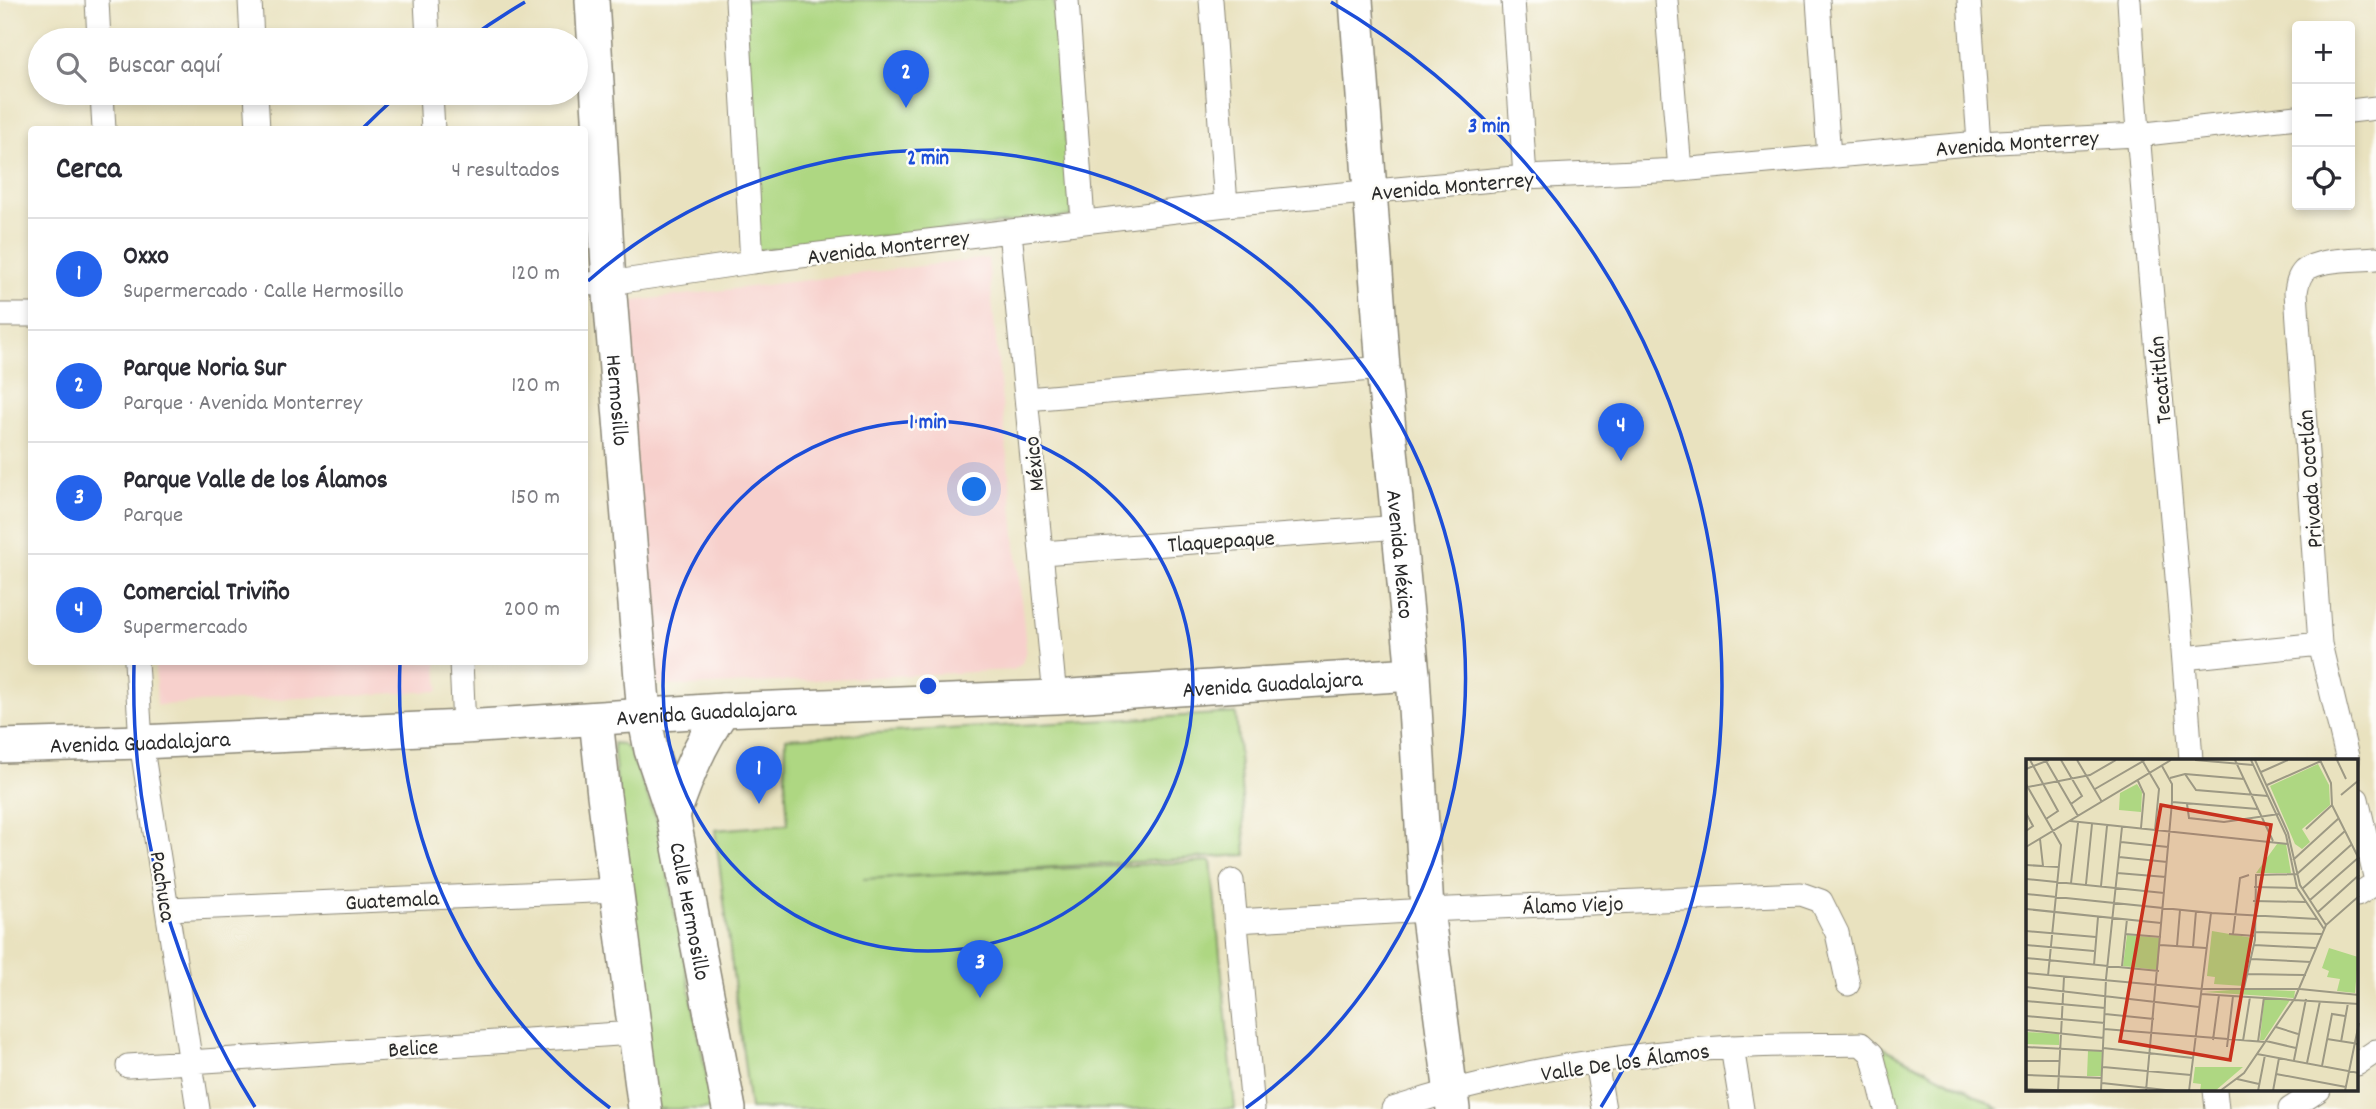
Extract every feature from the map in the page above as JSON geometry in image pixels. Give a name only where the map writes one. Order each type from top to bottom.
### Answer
[{"type":"main road","name":"Hermosillo","points":[[592,0],[597,284],[644,715]]},
{"type":"main road","name":"Avenida México","points":[[1356,0],[1383,368],[1413,674],[1427,910],[1452,1099]]},
{"type":"main road","points":[[1337,678],[1389,655],[1397,646],[1407,609]]},
{"type":"main road","name":"Avenida Guadalajara","points":[[0,746],[464,727],[723,710],[1055,697],[1413,674]]},
{"type":"main road","points":[[673,816],[699,748],[723,710]]},
{"type":"main road","name":"Calle Hermosillo","points":[[644,715],[651,750],[673,816],[729,1109]]},
{"type":"main road","points":[[596,719],[645,1109]]},
{"type":"street","points":[[97,0],[98,28]]},
{"type":"street","points":[[250,0],[252,28]]},
{"type":"street","points":[[426,0],[427,28]]},
{"type":"street","points":[[737,0],[752,262]]},
{"type":"street","points":[[1067,0],[1083,221]]},
{"type":"street","points":[[1211,0],[1226,205]]},
{"type":"street","points":[[1513,0],[1525,177]]},
{"type":"street","points":[[1667,0],[1680,170]]},
{"type":"street","points":[[1818,0],[1829,157]]},
{"type":"street","points":[[1969,0],[1979,144]]},
{"type":"street","name":"Tecatitlán","points":[[2129,0],[2137,135],[2191,759]]},
{"type":"street","points":[[103,105],[104,126]]},
{"type":"street","points":[[257,105],[258,126]]},
{"type":"street","points":[[432,105],[433,126]]},
{"type":"street","points":[[2355,110],[2376,108]]},
{"type":"street","name":"Avenida Monterrey","points":[[597,284],[752,262],[1226,205],[1525,177],[1680,170],[1979,144],[2137,135],[2292,118]]},
{"type":"street","name":"México","points":[[1010,232],[1055,697]]},
{"type":"street","name":"Privada Ocotlán","points":[[2348,759],[2320,644],[2296,292],[2304,270],[2316,264],[2376,258]]},
{"type":"street","points":[[0,316],[28,315]]},
{"type":"street","points":[[1027,399],[1383,368]]},
{"type":"street","name":"Tlaquepaque","points":[[1042,553],[1399,527]]},
{"type":"street","points":[[2184,658],[2320,644]]},
{"type":"street","name":"Pachuca","points":[[136,665],[141,742],[198,1109]]},
{"type":"street","points":[[461,665],[464,727]]},
{"type":"street","points":[[2358,803],[2376,882],[2358,894]]},
{"type":"street","points":[[1232,881],[1253,1109]]},
{"type":"street","name":"Guatemala","points":[[168,909],[616,890]]},
{"type":"street","name":"Álamo Viejo","points":[[1236,921],[1801,894],[1821,901],[1837,933],[1848,984]]},
{"type":"street","name":"Belice","points":[[128,1066],[634,1033]]},
{"type":"street","name":"Valle De los Álamos","points":[[1393,1109],[1452,1099],[1596,1062],[1732,1047],[1861,1044],[1872,1054],[1886,1109]]},
{"type":"street","points":[[1732,1047],[1742,1109]]},
{"type":"street","points":[[2358,1063],[2376,1051]]},
{"type":"street","points":[[1596,1062],[1604,1109]]},
{"type":"street","points":[[2290,1109],[2316,1092]]},
{"type":"shaded area","points":[[988,258],[1026,649],[1022,664],[1013,670],[693,686],[660,685],[650,679],[626,314],[634,301]]},
{"type":"shaded area","points":[[155,665],[437,665],[439,691],[157,705]]},
{"type":"green space","points":[[744,0],[1054,0],[1072,216],[755,251]]},
{"type":"green space","points":[[1236,713],[1246,855],[863,879],[1211,861],[1235,1109],[750,1109],[715,830],[788,824],[786,738]]},
{"type":"green space","points":[[613,743],[622,744],[629,750],[658,823],[713,1109],[649,1109]]},
{"type":"green space","points":[[1880,1046],[1967,1090],[1999,1109],[1891,1109]]},
{"type":"place","name":"Parque Noria Sur","points":[[906,108]]},
{"type":"place","name":"Comercial Triviño","points":[[1621,461]]},
{"type":"place","name":"Oxxo","points":[[759,804]]},
{"type":"place","name":"Parque Valle de los Álamos","points":[[980,998]]}]
